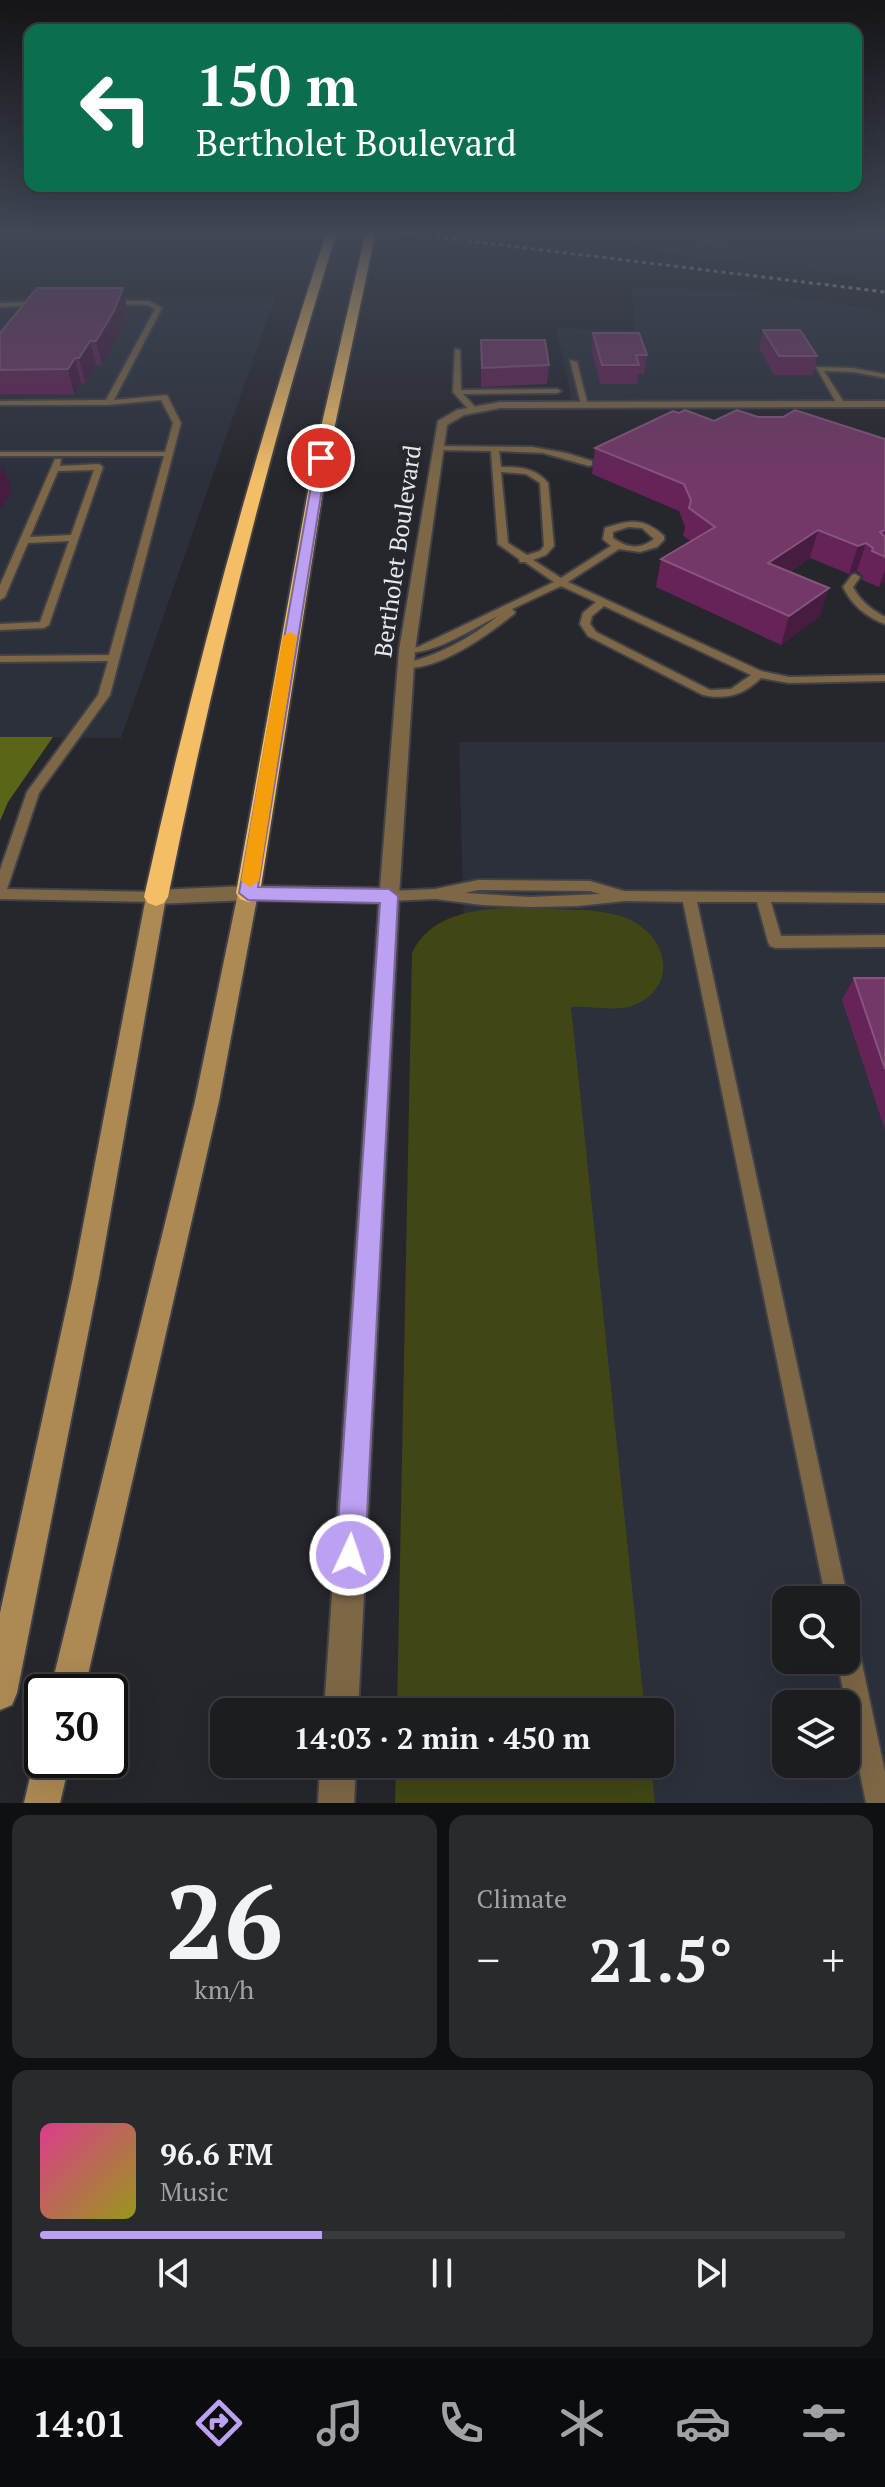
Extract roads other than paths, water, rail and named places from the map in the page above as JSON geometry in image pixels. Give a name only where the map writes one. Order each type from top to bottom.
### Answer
[{"type":"highway","points":[[156,897],[241,535],[306,315]]},
{"type":"highway","points":[[248,893],[321,458],[352,315]]},
{"type":"main road","points":[[71,1674],[207,1101],[248,893]]},
{"type":"main road","points":[[0,1693],[86,1278],[156,897]]},
{"type":"main road","points":[[42,1803],[48,1778]]},
{"type":"street","name":"Bertholet Boulevard","points":[[342,1698],[389,896],[407,650],[442,423],[461,412],[500,405],[885,404]]},
{"type":"street","points":[[156,897],[248,893],[389,896]]},
{"type":"street","points":[[336,1803],[337,1778]]},
{"type":"lane","points":[[108,403],[155,315]]},
{"type":"lane","points":[[457,350],[457,392],[473,409]]},
{"type":"lane","points":[[573,362],[585,404]]},
{"type":"lane","points":[[841,404],[819,369],[853,370],[885,376]]},
{"type":"lane","points":[[457,392],[557,391]]},
{"type":"lane","points":[[0,403],[108,403],[164,397],[177,423],[104,695],[33,792],[0,892],[156,897]]},
{"type":"lane","points":[[438,448],[550,450],[589,463]]},
{"type":"lane","points":[[495,449],[503,544],[523,560],[561,582],[758,674],[789,680],[885,678]]},
{"type":"lane","points":[[0,454],[168,454]]},
{"type":"lane","points":[[0,597],[3,582],[15,562],[61,454]]},
{"type":"lane","points":[[0,627],[44,625],[99,467],[54,469]]},
{"type":"lane","points":[[496,469],[528,470],[539,475],[544,483],[549,546],[543,553],[523,560]]},
{"type":"lane","points":[[407,650],[420,650],[467,624],[523,601],[561,582],[618,546],[635,550],[651,547],[659,536],[644,525],[619,525],[606,535],[618,546]]},
{"type":"lane","points":[[24,540],[75,538]]},
{"type":"lane","points":[[0,563],[15,562]]},
{"type":"lane","points":[[855,577],[848,587],[853,598],[864,610],[885,621]]},
{"type":"lane","points":[[407,666],[429,661],[481,636],[523,601]]},
{"type":"lane","points":[[604,601],[587,615],[585,624],[592,634],[707,693],[725,696],[745,690],[758,674]]},
{"type":"lane","points":[[0,659],[114,658]]},
{"type":"lane","points":[[389,896],[435,894],[479,901],[592,901],[625,896],[885,898]]},
{"type":"lane","points":[[689,897],[834,1586]]},
{"type":"lane","points":[[763,898],[775,942],[885,941]]},
{"type":"lane","points":[[852,1674],[879,1803]]}]
